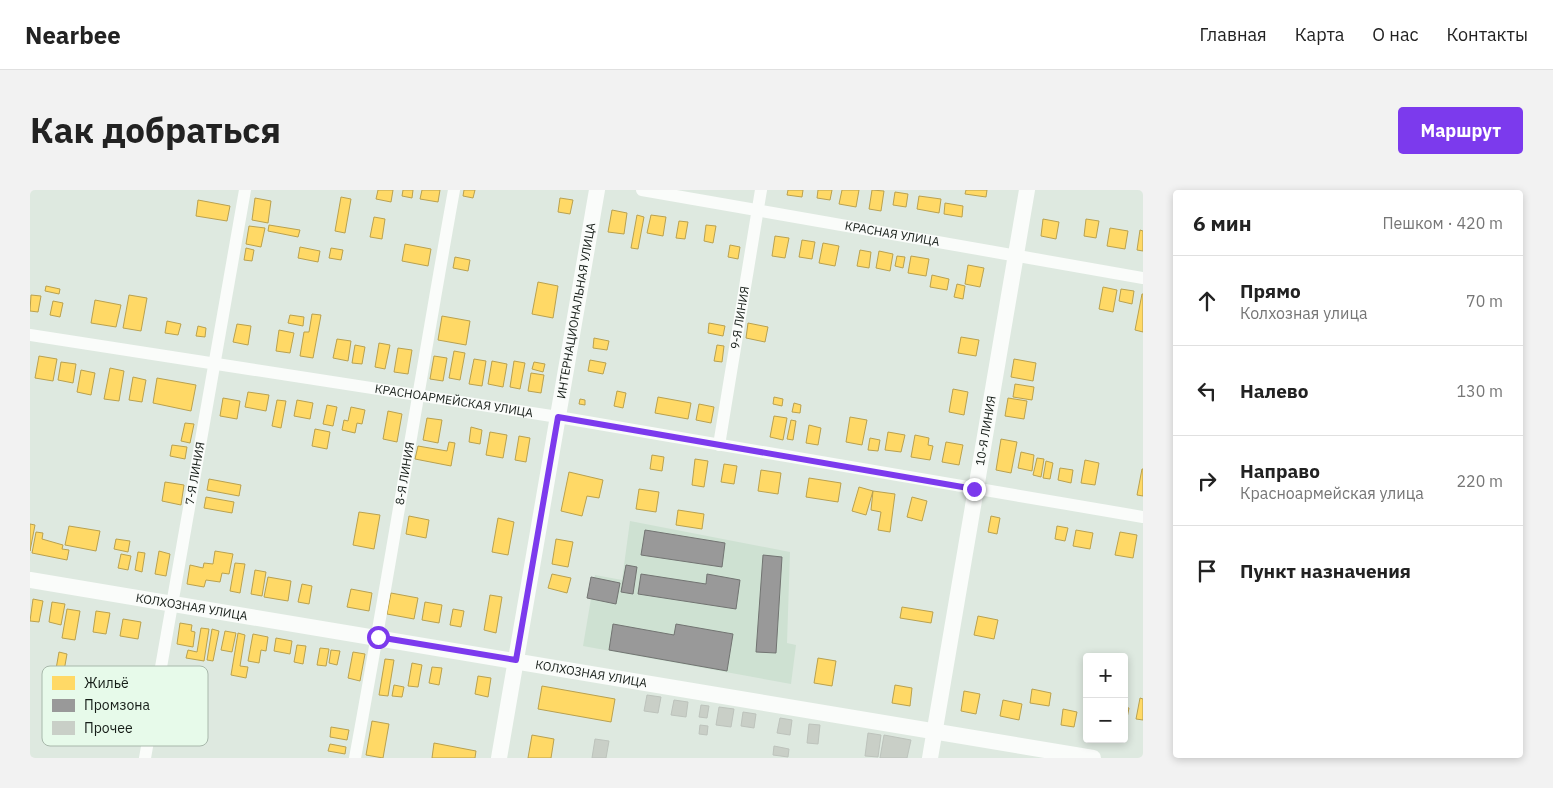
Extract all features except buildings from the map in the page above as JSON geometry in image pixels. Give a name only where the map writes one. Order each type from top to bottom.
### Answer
[{"type":"street","name":"7-Я ЛИНИЯ","points":[[160,666],[245,190]]},
{"type":"street","name":"8-Я ЛИНИЯ","points":[[355,758],[378,637],[417,396],[454,190]]},
{"type":"street","name":"ИНТЕРНАЦИОНАЛЬНАЯ УЛИЦА","points":[[499,758],[597,190]]},
{"type":"street","name":"КРАСНАЯ УЛИЦА","points":[[642,190],[1143,278]]},
{"type":"street","name":"9-Я ЛИНИЯ","points":[[719,445],[761,190]]},
{"type":"street","name":"10-Я ЛИНИЯ","points":[[930,758],[974,489],[1027,190]]},
{"type":"street","name":"КРАСНОАРМЕЙСКАЯ УЛИЦА","points":[[30,335],[213,365],[558,417],[1143,517]]},
{"type":"street","name":"КОЛХОЗНАЯ УЛИЦА","points":[[30,580],[1093,758]]},
{"type":"shaded area","points":[[630,521],[790,552],[787,643],[796,645],[791,684],[583,646],[595,575],[622,580]]},
{"type":"route","points":[[378,637],[516,660],[558,417],[974,489]]}]
